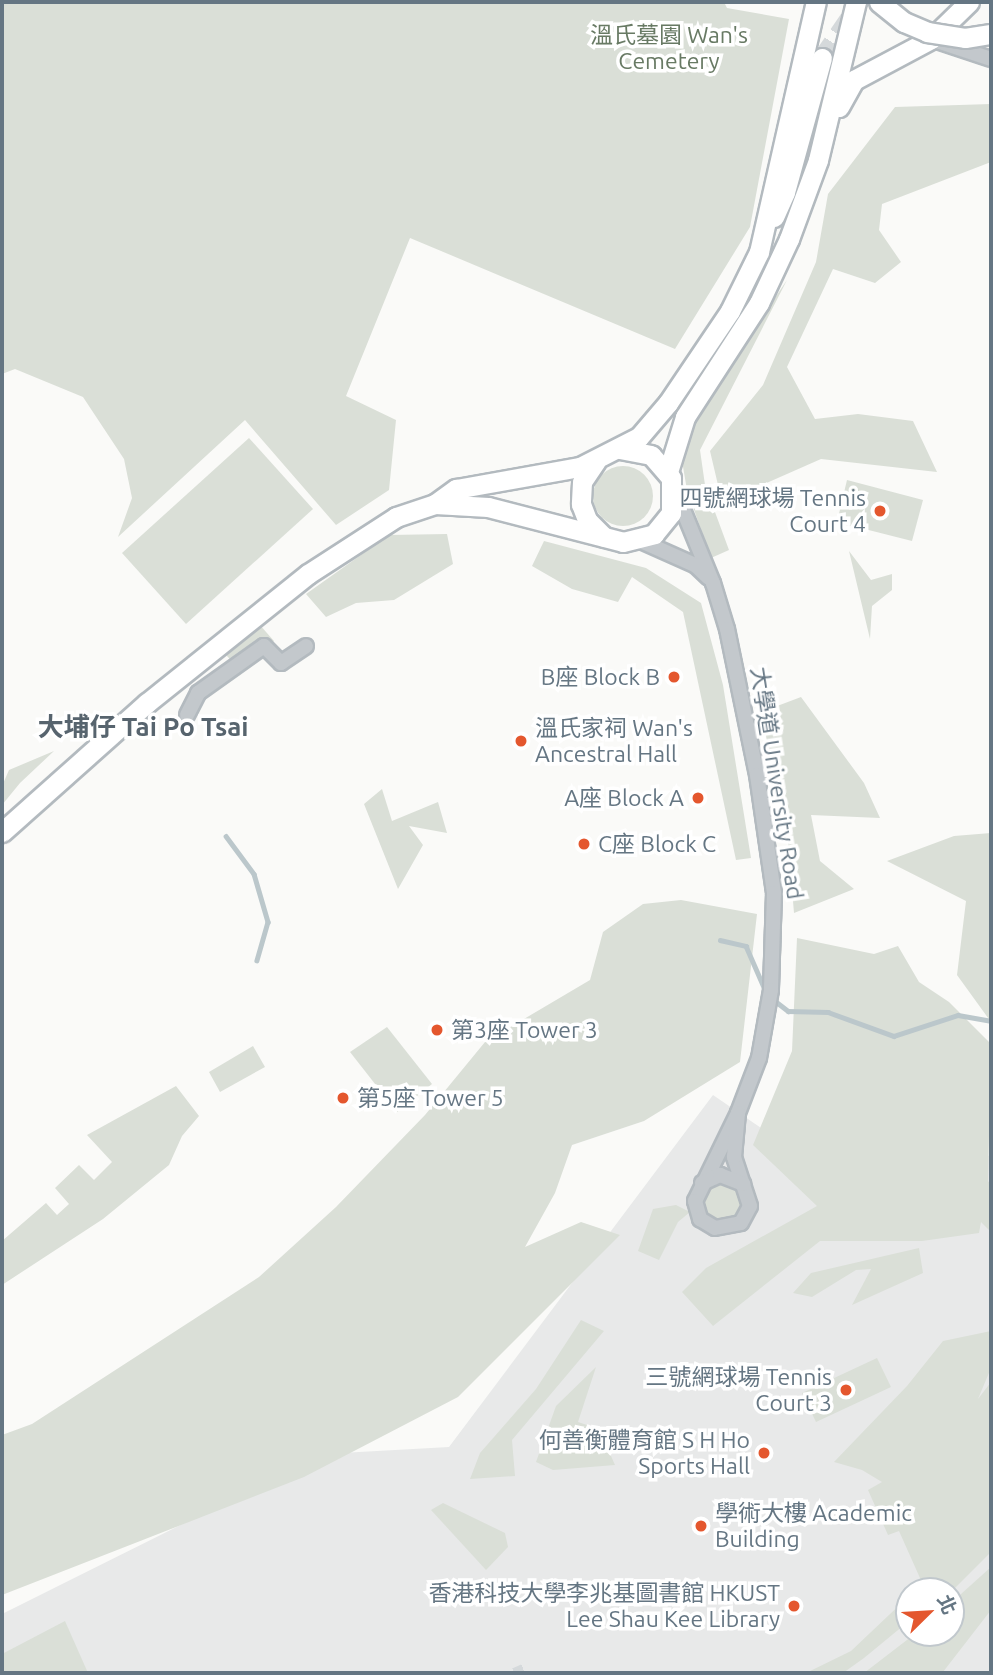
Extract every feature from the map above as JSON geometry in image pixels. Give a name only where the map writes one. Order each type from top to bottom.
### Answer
[{"type":"main road","points":[[763,240],[793,89],[816,2]]},
{"type":"main road","points":[[818,160],[856,2]]},
{"type":"main road","points":[[878,2],[904,22],[927,32],[965,38],[991,34]]},
{"type":"main road","points":[[898,2],[931,39]]},
{"type":"main road","points":[[435,504],[514,513],[614,541],[642,541],[664,525],[671,513],[670,479],[685,417],[769,282],[818,160],[854,80],[931,39],[970,2]]},
{"type":"main road","points":[[2,832],[147,703],[308,574],[376,528],[435,504],[456,489],[524,480],[596,460],[620,449],[653,422],[730,312],[785,192],[822,58]]},
{"type":"main road","points":[[620,449],[651,455],[670,479]]},
{"type":"main road","points":[[596,460],[582,482],[581,504],[592,527],[614,541]]},
{"type":"street","points":[[931,39],[991,59]]},
{"type":"street","name":"大學道 University Road","points":[[670,479],[713,583],[757,775],[775,915],[768,1011],[749,1087],[702,1183],[696,1210],[707,1225],[723,1230],[747,1215],[746,1188],[734,1157],[738,1113]]},
{"type":"street","points":[[642,541],[695,565],[713,583]]},
{"type":"street","points":[[187,715],[198,693],[264,646],[281,663],[295,650],[306,646]]},
{"type":"street","points":[[702,1183],[720,1175],[730,1176],[746,1188]]},
{"type":"shaded area","points":[[713,1095],[764,1130],[991,1156],[991,1673],[2,1673],[2,1614],[323,1454],[449,1447]]},
{"type":"green space","name":"溫氏墓園 Wan's Cemetery","points":[[2,2],[724,2],[727,8],[789,19],[750,227],[675,349],[410,238],[346,396],[396,420],[389,490],[336,525],[245,420],[118,537],[132,498],[124,459],[83,397],[15,369],[2,374]]},
{"type":"green space","points":[[991,104],[991,162],[882,204],[879,230],[901,262],[875,283],[833,269],[787,367],[815,419],[858,414],[913,421],[937,472],[821,459],[744,493],[718,485],[710,451],[763,385],[816,262],[828,194],[895,107]]},
{"type":"green space","points":[[787,280],[700,450],[705,485],[729,550],[711,558],[687,490],[681,455],[688,427]]},
{"type":"green space","points":[[249,438],[313,509],[186,624],[122,553]]},
{"type":"green space","points":[[617,466],[629,466],[648,479],[653,496],[651,508],[640,521],[629,526],[617,526],[598,513],[593,502],[593,490],[606,471]]},
{"type":"green space","name":"四號網球場 Tennis Court 4","points":[[847,480],[923,500],[912,541],[837,522]]},
{"type":"green space","points":[[447,534],[453,564],[394,600],[356,603],[326,617],[306,594],[389,535]]},
{"type":"green space","points":[[544,541],[646,568],[701,603],[723,685],[751,858],[736,860],[683,612],[632,577],[618,602],[572,589],[532,566]]},
{"type":"green space","points":[[849,551],[871,580],[892,574],[892,590],[872,606],[870,639]]},
{"type":"green space","points":[[259,624],[274,641],[242,672],[226,655]]},
{"type":"green space","points":[[801,697],[864,783],[880,818],[811,815],[820,861],[854,889],[794,913],[788,842],[761,712]]},
{"type":"green space","points":[[54,751],[20,783],[2,805],[2,786],[9,770]]},
{"type":"green space","points":[[382,789],[392,821],[438,802],[447,833],[409,826],[423,845],[398,889],[364,804]]},
{"type":"green space","points":[[991,833],[991,1022],[957,975],[966,901],[887,861],[954,836]]},
{"type":"green space","points":[[681,900],[757,914],[740,1062],[644,1121],[572,1145],[555,1193],[525,1247],[581,1222],[620,1235],[458,1397],[304,1477],[2,1595],[2,1435],[32,1424],[259,1277],[336,1207],[425,1115],[485,1042],[590,980],[603,932],[643,904]]},
{"type":"green space","points":[[797,938],[874,954],[898,946],[919,982],[949,1002],[991,1044],[988,1182],[991,1180],[991,1232],[981,1222],[979,1233],[922,1241],[820,1241],[713,1326],[682,1292],[706,1268],[817,1206],[753,1145],[792,1051]]},
{"type":"green space","points":[[387,1027],[432,1084],[397,1112],[350,1052]]},
{"type":"green space","points":[[253,1046],[265,1067],[220,1092],[209,1072]]},
{"type":"green space","points":[[176,1086],[199,1116],[182,1136],[169,1165],[103,1219],[2,1285],[2,1241],[46,1203],[57,1215],[69,1204],[55,1188],[79,1165],[94,1180],[112,1162],[87,1135]]},
{"type":"green space","points":[[722,1184],[735,1190],[741,1203],[735,1216],[722,1222],[709,1216],[703,1203],[709,1190]]},
{"type":"green space","points":[[676,1205],[690,1212],[678,1222],[659,1260],[638,1251],[653,1209]]},
{"type":"green space","points":[[919,1248],[923,1273],[852,1305],[871,1269],[856,1270],[812,1297],[793,1293],[811,1273]]},
{"type":"green space","points":[[581,1320],[604,1331],[512,1440],[515,1476],[470,1479],[480,1453],[536,1389]]},
{"type":"green space","points":[[991,1331],[991,1368],[978,1399],[991,1382],[991,1552],[965,1578],[920,1577],[899,1531],[888,1535],[868,1490],[882,1482],[862,1470],[834,1462],[907,1386],[943,1341]]},
{"type":"green space","name":"三號網球場 Tennis Court 3","points":[[877,1358],[891,1387],[816,1422],[802,1393]]},
{"type":"green space","points":[[596,1367],[578,1422],[599,1429],[615,1465],[553,1470],[536,1462],[556,1406]]},
{"type":"green space","points":[[443,1503],[505,1533],[508,1547],[486,1570],[431,1510]]},
{"type":"green space","points":[[991,1567],[991,1610],[965,1644],[965,1590]]},
{"type":"green space","points":[[895,1609],[895,1633],[864,1658],[843,1673],[806,1673],[851,1651]]},
{"type":"green space","points":[[65,1621],[88,1673],[2,1673],[2,1654]]},
{"type":"green space","points":[[898,1647],[962,1647],[943,1672],[864,1673]]},
{"type":"waterway","points":[[226,836],[254,874],[268,922],[257,960]]},
{"type":"waterway","points":[[720,940],[746,946],[767,994]]},
{"type":"waterway","points":[[774,1000],[788,1011],[828,1012],[894,1036],[958,1015],[991,1021]]},
{"type":"tunnel","points":[[822,58],[855,10]]},
{"type":"tunnel","points":[[514,1673],[526,1668]]},
{"type":"place","name":"四號網球場 Tennis Court 4","points":[[880,511]]},
{"type":"place","name":"B座 Block B","points":[[674,677]]},
{"type":"place","name":"溫氏家祠 Wan's Ancestral Hall","points":[[521,741]]},
{"type":"place","name":"A座 Block A","points":[[698,798]]},
{"type":"place","name":"C座 Block C","points":[[584,844]]},
{"type":"place","name":"第3座 Tower 3","points":[[437,1030]]},
{"type":"place","name":"第5座 Tower 5","points":[[343,1098]]},
{"type":"place","name":"三號網球場 Tennis Court 3","points":[[846,1390]]},
{"type":"place","name":"何善衡體育館 S H Ho Sports Hall","points":[[764,1453]]},
{"type":"place","name":"學術大樓 Academic Building","points":[[701,1526]]},
{"type":"place","name":"香港科技大學李兆基圖書館 HKUST Lee Shau Kee Library","points":[[794,1606]]},
{"type":"district","name":"大埔仔 Tai Po Tsai","points":[[143,727]]}]
